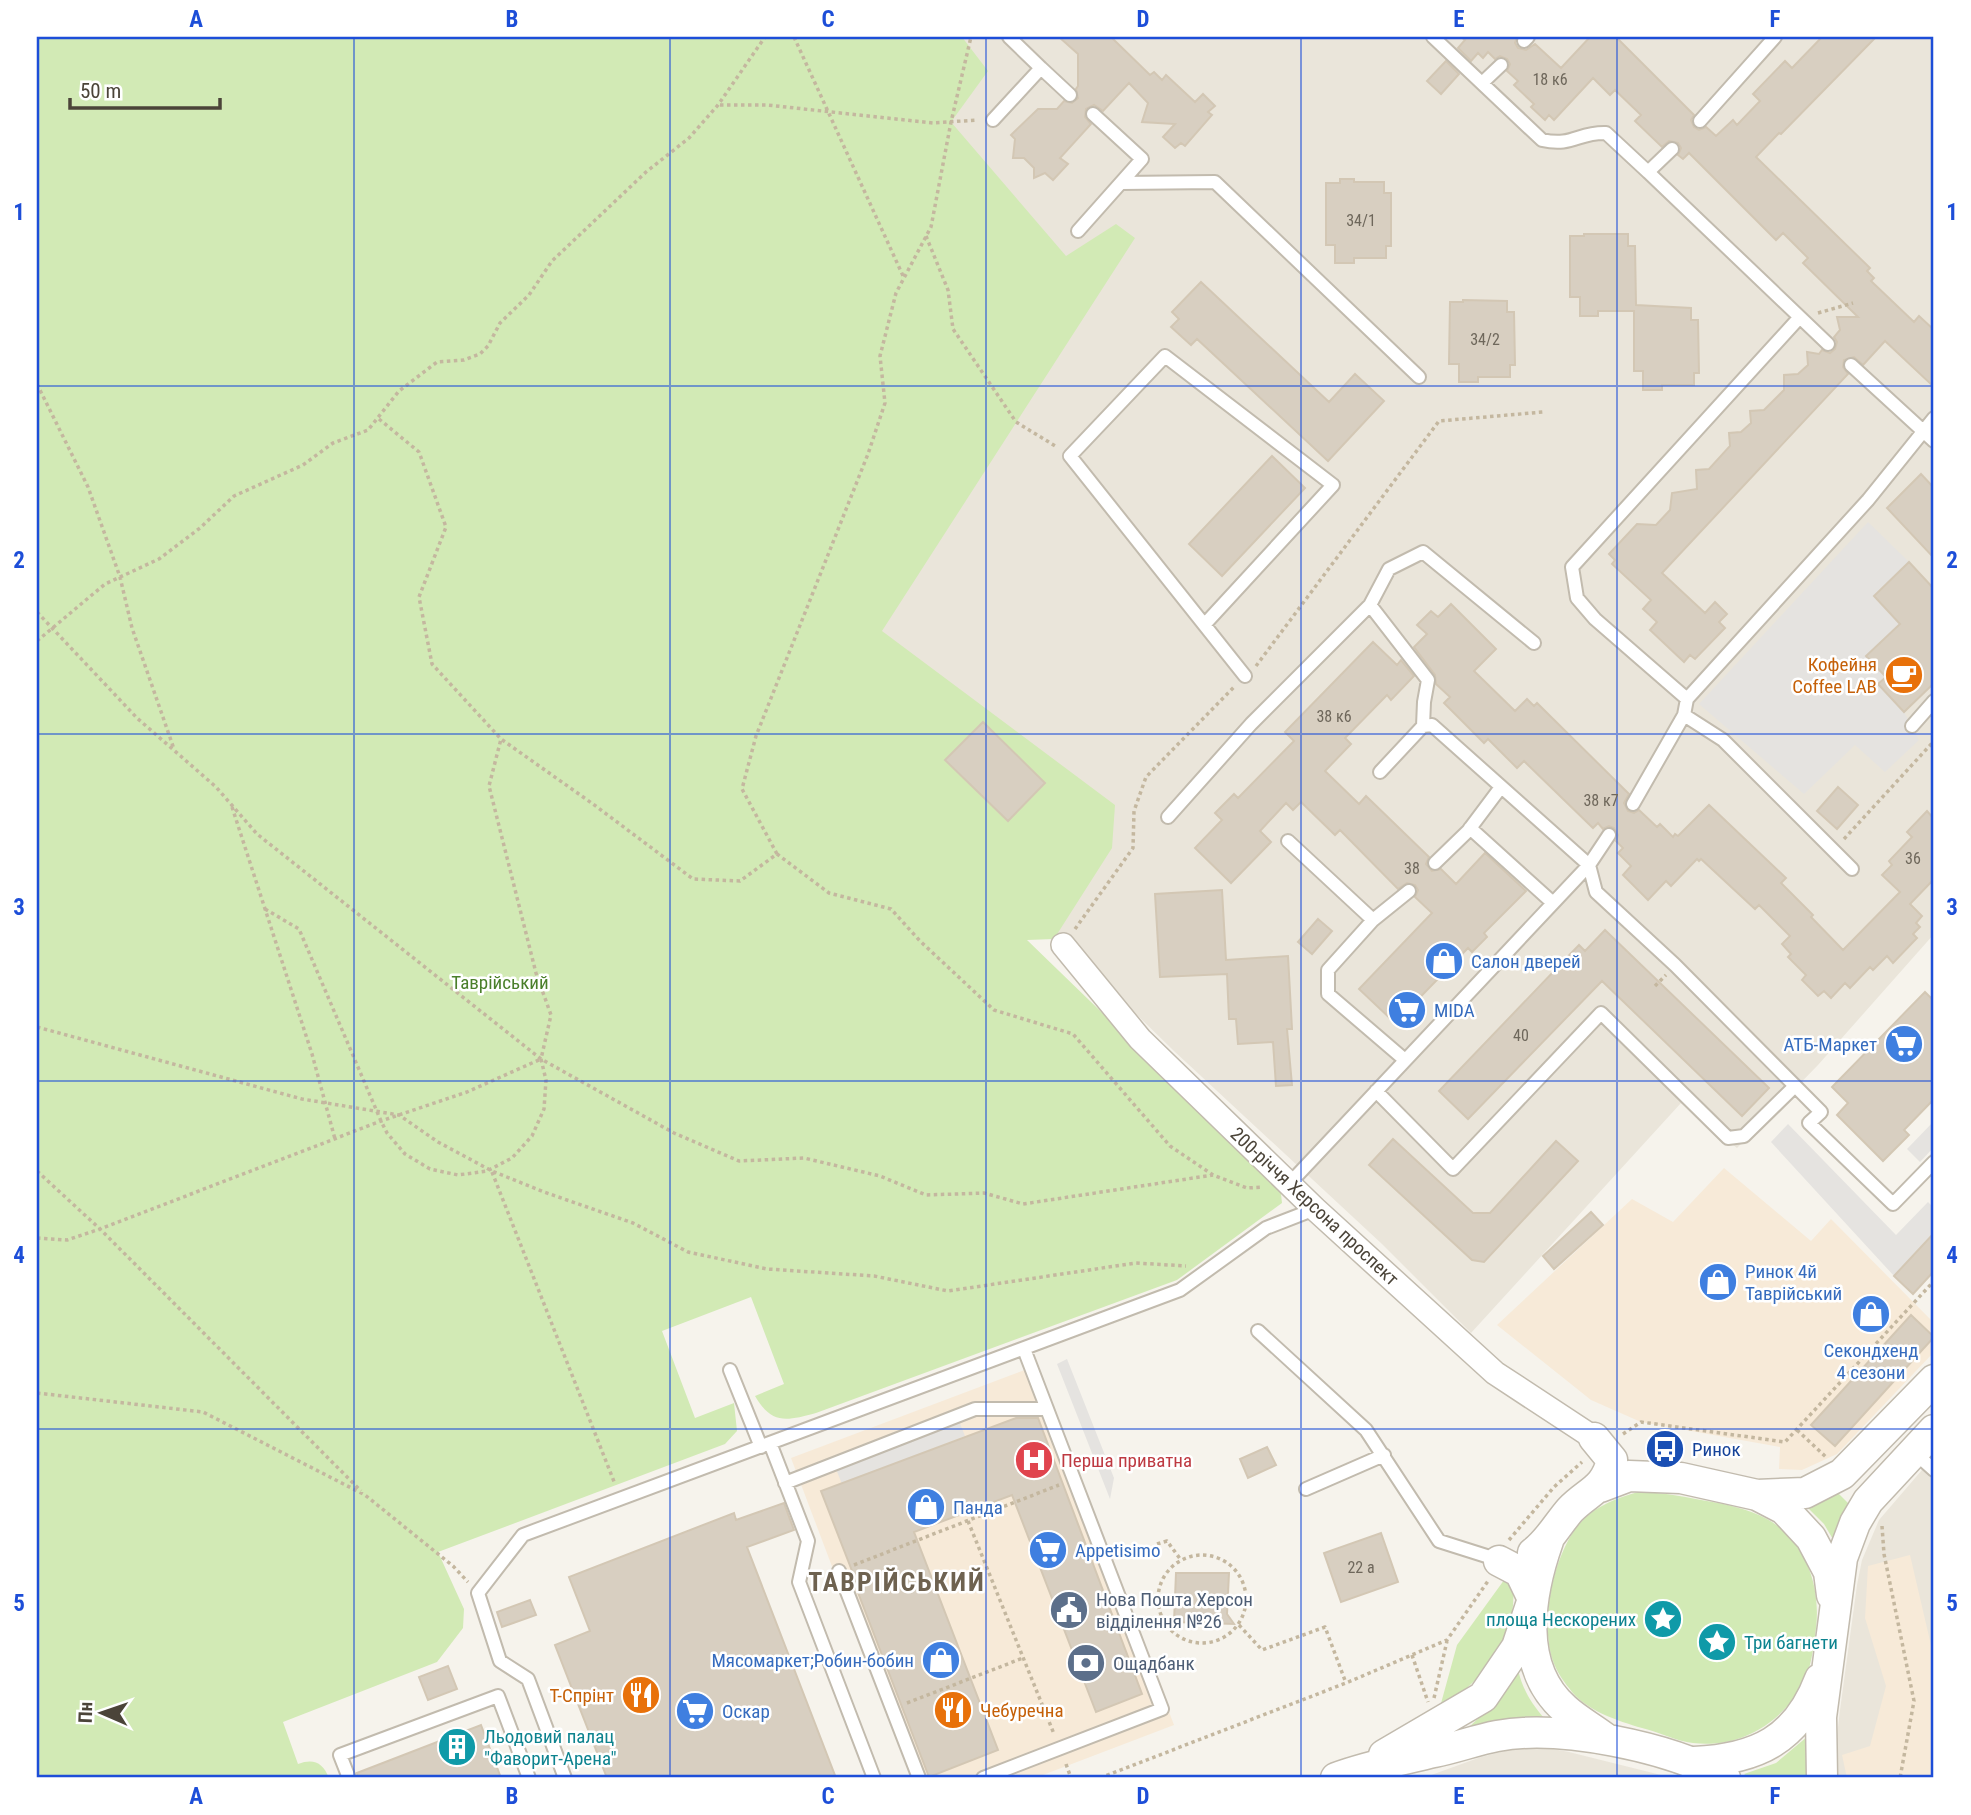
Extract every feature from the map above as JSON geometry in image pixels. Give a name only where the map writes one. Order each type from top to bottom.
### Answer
[{"type":"street","name":"200-річчя Херсона проспект","points":[[1063,945],[1140,1039],[1315,1209],[1496,1373],[1594,1438]]},
{"type":"street","points":[[1757,1495],[1805,1493],[1838,1469],[1934,1380]]},
{"type":"street","points":[[1822,1778],[1821,1717],[1842,1558],[1855,1523],[1874,1509],[1924,1461],[1934,1430]]},
{"type":"street","points":[[1594,1438],[1681,1478]]},
{"type":"street","points":[[1499,1561],[1522,1562],[1548,1541],[1571,1510],[1600,1487],[1609,1474],[1612,1460],[1594,1438]]},
{"type":"street","points":[[1600,1487],[1629,1476],[1681,1478],[1757,1495],[1784,1509],[1811,1538],[1829,1572],[1834,1613]]},
{"type":"street","points":[[1548,1541],[1538,1569],[1533,1599],[1531,1644],[1541,1678],[1564,1708],[1608,1740]]},
{"type":"street","points":[[1349,1773],[1483,1697],[1517,1647],[1533,1599],[1520,1572],[1499,1561]]},
{"type":"street","points":[[1693,1762],[1725,1760],[1762,1750],[1790,1728],[1813,1697],[1828,1658]]},
{"type":"street","points":[[1349,1773],[1394,1770],[1497,1736],[1543,1733],[1608,1740],[1693,1762],[1725,1778]]},
{"type":"lane","points":[[1009,37],[1070,95]]},
{"type":"lane","points":[[1433,37],[1542,140],[1569,143],[1590,132],[1606,133],[1828,344]]},
{"type":"lane","points":[[1700,121],[1775,37]]},
{"type":"lane","points":[[1482,83],[1501,65]]},
{"type":"lane","points":[[993,120],[1041,68]]},
{"type":"lane","points":[[1078,231],[1142,159],[1093,114]]},
{"type":"lane","points":[[1648,172],[1672,149]]},
{"type":"lane","points":[[1121,183],[1215,182],[1419,377]]},
{"type":"lane","points":[[1687,699],[1577,598],[1572,567],[1799,318]]},
{"type":"lane","points":[[1205,624],[1333,485],[1165,356],[1070,456],[1245,676]]},
{"type":"lane","points":[[1851,365],[1934,441]]},
{"type":"lane","points":[[1633,804],[1684,715],[1687,699],[1868,500],[1934,418]]},
{"type":"lane","points":[[1168,817],[1251,724],[1370,606],[1389,569],[1423,552],[1534,643]]},
{"type":"lane","points":[[1370,606],[1428,680],[1423,726]]},
{"type":"lane","points":[[1912,726],[1934,701]]},
{"type":"lane","points":[[1684,715],[1723,740],[1852,869]]},
{"type":"lane","points":[[1380,772],[1423,726],[1432,725],[1589,865],[1597,892],[1675,965],[1821,1112],[1810,1123],[1893,1204],[1934,1161]]},
{"type":"lane","points":[[1435,863],[1470,828],[1501,786]]},
{"type":"lane","points":[[1470,828],[1553,903]]},
{"type":"lane","points":[[1289,1184],[1589,865],[1609,835]]},
{"type":"lane","points":[[1288,841],[1373,920]]},
{"type":"lane","points":[[1405,1060],[1328,994],[1328,970],[1373,920],[1409,891]]},
{"type":"lane","points":[[1376,1091],[1453,1169],[1601,1013],[1728,1138],[1744,1136],[1794,1087]]},
{"type":"lane","points":[[565,1778],[528,1679],[500,1661],[478,1593],[523,1535],[1180,1290],[1266,1228],[1315,1209]]},
{"type":"lane","points":[[1258,1331],[1366,1430],[1439,1541],[1499,1561]]},
{"type":"lane","points":[[983,1778],[1162,1709],[1024,1349]]},
{"type":"lane","points":[[730,1370],[785,1483],[808,1541],[799,1582],[874,1778]]},
{"type":"lane","points":[[785,1483],[975,1409],[1047,1409]]},
{"type":"lane","points":[[1306,1489],[1384,1455]]},
{"type":"lane","points":[[839,1571],[919,1778]]},
{"type":"lane","points":[[349,1778],[340,1755],[498,1696],[529,1778]]},
{"type":"path","points":[[37,641],[105,584],[159,559],[200,528],[234,496],[303,465],[333,443],[368,430],[400,391],[437,362],[464,360],[480,354],[488,346],[500,323],[529,295],[552,261],[646,172],[689,138],[718,105],[765,37]]},
{"type":"path","points":[[794,37],[904,278]]},
{"type":"path","points":[[971,37],[930,227],[896,293],[880,356],[885,403],[868,454],[756,736],[742,789],[777,854],[829,893],[891,909],[920,941],[994,1010],[1073,1034],[1170,1146],[1213,1175],[1247,1188],[1289,1184]]},
{"type":"path","points":[[718,105],[767,105],[933,123],[993,120]]},
{"type":"path","points":[[926,236],[948,290],[953,329],[1016,422],[1070,456]]},
{"type":"path","points":[[1799,318],[1853,303]]},
{"type":"path","points":[[37,384],[88,487],[120,577],[132,628],[175,751]]},
{"type":"path","points":[[1063,945],[1133,848],[1133,811],[1146,777],[1258,664],[1440,421],[1543,412]]},
{"type":"path","points":[[379,419],[419,452],[446,527],[419,597],[432,664],[501,739],[693,879],[740,881],[777,854]]},
{"type":"path","points":[[37,612],[137,718],[216,787],[257,834],[541,1059],[674,1133],[739,1160],[804,1158],[880,1175],[926,1195],[984,1193],[1023,1204],[1213,1175]]},
{"type":"path","points":[[265,909],[299,929],[381,1121],[387,1133],[405,1154],[429,1169],[458,1175],[491,1170],[513,1158],[532,1136],[544,1110],[546,1080],[541,1059],[551,1015],[536,973],[489,786],[501,739]]},
{"type":"path","points":[[1834,851],[1934,741]]},
{"type":"path","points":[[231,804],[312,1054],[335,1139]]},
{"type":"path","points":[[37,1027],[302,1099],[399,1115],[438,1142],[491,1170],[633,1223],[688,1252],[767,1269],[874,1276],[948,1291],[1136,1263],[1212,1267]]},
{"type":"path","points":[[37,1238],[68,1240],[100,1229],[381,1121],[467,1092],[541,1059]]},
{"type":"path","points":[[491,1170],[621,1499]]},
{"type":"path","points":[[37,1171],[100,1229],[365,1495],[453,1566],[478,1593]]},
{"type":"path","points":[[1641,1422],[1785,1442],[1934,1281]]},
{"type":"path","points":[[37,1393],[203,1412],[365,1495]]},
{"type":"path","points":[[1797,1430],[1838,1469]]},
{"type":"path","points":[[839,1571],[1074,1480]]},
{"type":"path","points":[[1874,1509],[1914,1701],[1900,1778]]},
{"type":"path","points":[[968,1521],[1052,1728]]},
{"type":"path","points":[[1157,1544],[1167,1541],[1181,1560]]},
{"type":"path","points":[[1199,1554],[1213,1556],[1226,1561],[1237,1571],[1247,1597],[1245,1612],[1239,1625],[1228,1636],[1199,1644],[1184,1640],[1171,1632],[1162,1619],[1157,1605],[1158,1590],[1164,1575],[1181,1560],[1199,1554]]},
{"type":"path","points":[[1100,1778],[1346,1683],[1325,1627],[1262,1650],[1239,1625]]},
{"type":"path","points":[[1412,1654],[1431,1711],[1447,1640]]},
{"type":"path","points":[[892,1709],[1023,1658]]},
{"type":"shaded area","points":[[811,37],[1934,37],[1934,934],[1818,1065],[1737,1148],[1681,1103],[1471,1333],[1382,1244],[1093,972],[1063,945],[1027,924],[842,583]]},
{"type":"shaded area","points":[[1868,522],[1909,562],[1874,595],[1900,624],[1867,656],[1886,677],[1878,684],[1904,712],[1919,740],[1885,772],[1855,745],[1804,794],[1699,704]]},
{"type":"shaded area","points":[[1934,1121],[1934,1147],[1920,1162],[1907,1149]]},
{"type":"shaded area","points":[[1788,1124],[1896,1235],[1928,1202],[1934,1208],[1934,1233],[1894,1276],[1771,1142]]},
{"type":"shaded area","name":"Ринок 4й Таврійський","points":[[1724,1168],[1811,1241],[1831,1219],[1934,1323],[1934,1352],[1837,1454],[1802,1470],[1779,1469],[1780,1447],[1641,1422],[1591,1400],[1497,1325],[1632,1199],[1673,1222]]},
{"type":"shaded area","points":[[1067,1359],[1114,1478],[1110,1499],[1057,1364]]},
{"type":"shaded area","points":[[1038,1365],[1174,1725],[1035,1778],[912,1778],[791,1458]]},
{"type":"shaded area","points":[[959,1421],[965,1436],[842,1484],[836,1469]]},
{"type":"shaded area","points":[[1934,1456],[1934,1778],[1836,1778],[1835,1753],[1840,1710],[1862,1560],[1879,1520]]},
{"type":"shaded area","points":[[1910,1555],[1934,1658],[1934,1778],[1847,1778],[1842,1755],[1870,1746],[1886,1686],[1865,1618],[1868,1566]]},
{"type":"shaded area","points":[[1542,1747],[1673,1778],[1423,1778],[1481,1757],[1513,1749]]},
{"type":"green space","name":"Таврійський","points":[[37,37],[962,37],[988,71],[951,122],[1066,256],[1116,224],[1135,238],[882,631],[1115,805],[1112,848],[1054,939],[1027,940],[1280,1185],[1282,1203],[1177,1280],[816,1413],[796,1418],[774,1416],[767,1412],[755,1396],[784,1384],[751,1297],[662,1331],[695,1418],[734,1403],[737,1431],[725,1444],[438,1552],[464,1609],[463,1628],[437,1662],[283,1722],[298,1764],[317,1763],[329,1778],[37,1778]]},
{"type":"green space","points":[[1638,1492],[1670,1494],[1718,1503],[1759,1515],[1781,1528],[1801,1552],[1808,1566],[1817,1612],[1808,1671],[1802,1687],[1787,1706],[1777,1717],[1752,1733],[1724,1742],[1693,1743],[1623,1722],[1583,1703],[1556,1668],[1549,1645],[1549,1607],[1557,1568],[1564,1550],[1572,1534],[1588,1515],[1608,1503]]},
{"type":"green space","points":[[1838,1493],[1850,1505],[1834,1541],[1824,1524],[1803,1503]]},
{"type":"green space","points":[[1507,1576],[1512,1579],[1511,1618],[1497,1653],[1472,1683],[1440,1707],[1457,1645]]},
{"type":"green space","points":[[1518,1670],[1528,1696],[1544,1718],[1513,1718],[1469,1727],[1499,1699]]},
{"type":"green space","points":[[1808,1736],[1807,1778],[1749,1778],[1744,1774],[1776,1763]]},
{"type":"building","points":[[1059,37],[1111,37],[1150,75],[1154,72],[1162,80],[1166,75],[1195,102],[1203,94],[1215,106],[1208,112],[1212,115],[1185,146],[1181,143],[1175,148],[1163,137],[1175,124],[1142,122],[1148,103],[1129,83],[1103,111],[1094,105],[1086,109],[1085,117],[1091,124],[1060,158],[1068,164],[1053,180],[1045,173],[1034,178],[1034,168],[1024,158],[1013,158],[1015,139],[1011,135],[1038,109],[1057,109],[1064,101],[1072,103],[1078,98],[1078,54]]},
{"type":"building","points":[[1461,37],[1517,37],[1515,43],[1518,48],[1526,50],[1535,44],[1561,68],[1590,37],[1616,37],[1694,115],[1691,120],[1694,127],[1699,130],[1706,127],[1716,136],[1733,120],[1737,125],[1760,101],[1753,94],[1785,61],[1792,68],[1822,37],[1876,37],[1756,157],[1870,268],[1867,271],[1874,278],[1871,281],[1914,322],[1919,316],[1934,330],[1934,387],[1885,341],[1863,365],[1854,357],[1844,360],[1843,367],[1848,374],[1662,573],[1705,613],[1715,602],[1727,614],[1719,622],[1725,628],[1695,659],[1690,655],[1684,662],[1650,630],[1657,622],[1643,609],[1651,600],[1612,564],[1615,560],[1609,554],[1637,524],[1656,525],[1670,510],[1672,493],[1697,489],[1696,470],[1709,469],[1730,446],[1729,433],[1741,432],[1751,423],[1750,411],[1764,410],[1784,390],[1784,375],[1798,374],[1808,365],[1807,352],[1819,354],[1822,350],[1830,353],[1835,349],[1837,342],[1834,337],[1840,330],[1837,317],[1858,317],[1803,263],[1808,258],[1783,233],[1776,240],[1689,153],[1683,159],[1678,155],[1681,148],[1678,143],[1669,141],[1662,147],[1635,121],[1641,115],[1615,90],[1610,95],[1593,78],[1554,120],[1549,115],[1545,120],[1531,107],[1534,104],[1514,85],[1518,81],[1507,71],[1510,64],[1507,59],[1500,56],[1495,59],[1488,52],[1483,58],[1478,53],[1471,61],[1458,48],[1465,40]]},
{"type":"building","points":[[1446,61],[1459,74],[1441,94],[1427,81]]},
{"type":"building","points":[[1340,179],[1384,182],[1384,193],[1391,193],[1391,246],[1386,246],[1386,258],[1354,258],[1354,263],[1335,263],[1335,245],[1326,245],[1326,183],[1340,183]]},
{"type":"building","points":[[1628,234],[1628,246],[1635,246],[1636,305],[1691,308],[1691,320],[1698,320],[1699,373],[1694,373],[1694,385],[1662,385],[1662,390],[1643,390],[1643,371],[1634,371],[1634,311],[1598,311],[1598,316],[1580,316],[1580,297],[1570,297],[1570,236]]},
{"type":"building","points":[[1201,282],[1329,402],[1355,374],[1384,401],[1328,461],[1197,339],[1191,345],[1171,327],[1179,319],[1172,312]]},
{"type":"building","points":[[1507,301],[1507,312],[1514,312],[1515,365],[1510,365],[1510,377],[1478,377],[1478,382],[1459,382],[1459,364],[1449,364],[1450,302]]},
{"type":"building","points":[[1272,456],[1305,488],[1222,576],[1189,544]]},
{"type":"building","points":[[1921,474],[1934,488],[1934,558],[1887,508]]},
{"type":"building","points":[[1909,562],[1934,589],[1934,683],[1904,712],[1878,684],[1886,677],[1866,656],[1900,624],[1874,596]]},
{"type":"building","points":[[1451,604],[1496,649],[1474,671],[1515,711],[1527,699],[1534,706],[1537,703],[1629,794],[1624,803],[1628,811],[1634,813],[1639,810],[1657,827],[1660,824],[1673,837],[1675,834],[1678,836],[1709,805],[1786,878],[1781,883],[1843,950],[1900,892],[1882,875],[1892,865],[1889,861],[1912,837],[1907,832],[1927,811],[1934,819],[1934,879],[1910,904],[1922,916],[1916,923],[1920,927],[1913,934],[1917,938],[1893,963],[1887,956],[1873,970],[1870,967],[1850,988],[1845,983],[1831,998],[1824,991],[1818,996],[1802,980],[1806,975],[1788,957],[1791,954],[1782,944],[1790,936],[1759,905],[1755,909],[1701,859],[1697,859],[1671,886],[1666,881],[1648,900],[1623,875],[1631,866],[1618,853],[1623,848],[1616,841],[1618,835],[1614,828],[1609,826],[1603,829],[1598,823],[1593,828],[1524,761],[1517,768],[1488,739],[1484,743],[1444,703],[1450,697],[1436,684],[1435,675],[1414,647],[1427,634],[1417,625],[1431,611],[1438,617]]},
{"type":"building","points":[[1373,642],[1397,665],[1401,660],[1414,676],[1391,700],[1387,695],[1345,738],[1351,744],[1325,771],[1359,804],[1366,796],[1429,857],[1426,864],[1432,871],[1441,869],[1456,884],[1485,853],[1526,891],[1484,933],[1487,937],[1472,952],[1468,948],[1395,1023],[1359,989],[1432,913],[1415,897],[1418,890],[1415,885],[1407,883],[1398,889],[1340,830],[1335,835],[1301,802],[1293,810],[1286,803],[1260,831],[1271,842],[1231,883],[1195,848],[1222,820],[1215,813],[1234,794],[1238,798],[1294,741],[1285,732]]},
{"type":"building","points":[[983,722],[1045,783],[1008,821],[945,760]]},
{"type":"building","points":[[1838,787],[1858,805],[1837,829],[1817,811]]},
{"type":"building","points":[[1222,890],[1226,960],[1288,956],[1292,1029],[1287,1029],[1292,1085],[1276,1086],[1273,1042],[1238,1044],[1236,1019],[1229,1019],[1227,974],[1160,977],[1155,894]]},
{"type":"building","points":[[1318,919],[1332,931],[1312,954],[1298,942]]},
{"type":"building","points":[[1605,930],[1769,1088],[1742,1116],[1602,981],[1468,1119],[1439,1091],[1579,945],[1585,951]]},
{"type":"building","name":"АТБ-Маркет","points":[[1925,992],[1934,1001],[1934,1099],[1904,1130],[1909,1135],[1883,1161],[1837,1115],[1848,1103],[1832,1087]]},
{"type":"building","points":[[1393,1139],[1473,1213],[1490,1213],[1556,1141],[1578,1161],[1484,1262],[1472,1260],[1369,1165]]},
{"type":"building","points":[[1591,1212],[1603,1225],[1554,1269],[1543,1256]]},
{"type":"building","points":[[1934,1233],[1934,1271],[1913,1294],[1894,1276]]},
{"type":"building","points":[[1911,1315],[1934,1337],[1835,1446],[1811,1425]]},
{"type":"building","points":[[1016,1418],[1038,1418],[1142,1694],[1096,1712],[1012,1495],[914,1532],[998,1750],[929,1777],[821,1491]]},
{"type":"building","points":[[1267,1447],[1276,1465],[1248,1478],[1240,1459]]},
{"type":"building","name":"Оскар","points":[[784,1503],[794,1530],[747,1547],[836,1778],[607,1778],[555,1645],[590,1631],[569,1577],[734,1513],[736,1520]]},
{"type":"building","points":[[1381,1533],[1398,1582],[1341,1602],[1324,1553]]},
{"type":"building","points":[[1176,1573],[1229,1573],[1227,1614],[1234,1624],[1174,1622]]},
{"type":"building","points":[[530,1600],[536,1615],[502,1627],[497,1612]]},
{"type":"building","points":[[448,1666],[457,1689],[428,1700],[419,1677]]},
{"type":"building","name":"Льодовий палац \"Фаворит-Арена\"","points":[[481,1725],[501,1778],[358,1778],[357,1773]]},
{"type":"place","name":"Кофейня Coffee LAB","points":[[1904,675]]},
{"type":"place","name":"Салон дверей","points":[[1444,961]]},
{"type":"place","name":"MIDA","points":[[1407,1010]]},
{"type":"place","name":"АТБ-Маркет","points":[[1904,1044]]},
{"type":"place","name":"Ринок 4й Таврійський","points":[[1718,1282]]},
{"type":"place","name":"Секондхенд 4 сезони","points":[[1871,1314]]},
{"type":"place","name":"Ринок","points":[[1665,1449]]},
{"type":"place","name":"Перша приватна","points":[[1034,1460]]},
{"type":"place","name":"Панда","points":[[926,1507]]},
{"type":"place","name":"Appetisimo","points":[[1048,1550]]},
{"type":"place","name":"Нова Пошта Херсон відділення №26","points":[[1069,1610]]},
{"type":"place","name":"площа Нескорених","points":[[1663,1619]]},
{"type":"place","name":"Три багнети","points":[[1717,1642]]},
{"type":"place","name":"Мясомаркет;Робин-бобин","points":[[941,1660]]},
{"type":"place","name":"Ощадбанк","points":[[1086,1663]]},
{"type":"place","name":"Т-Спрінт","points":[[641,1695]]},
{"type":"place","name":"Чебуречна","points":[[953,1710]]},
{"type":"place","name":"Оскар","points":[[695,1711]]},
{"type":"place","name":"Льодовий палац \"Фаворит-Арена\"","points":[[457,1747]]},
{"type":"district","name":"ТАВРІЙСЬКИЙ","points":[[897,1582]]}]
